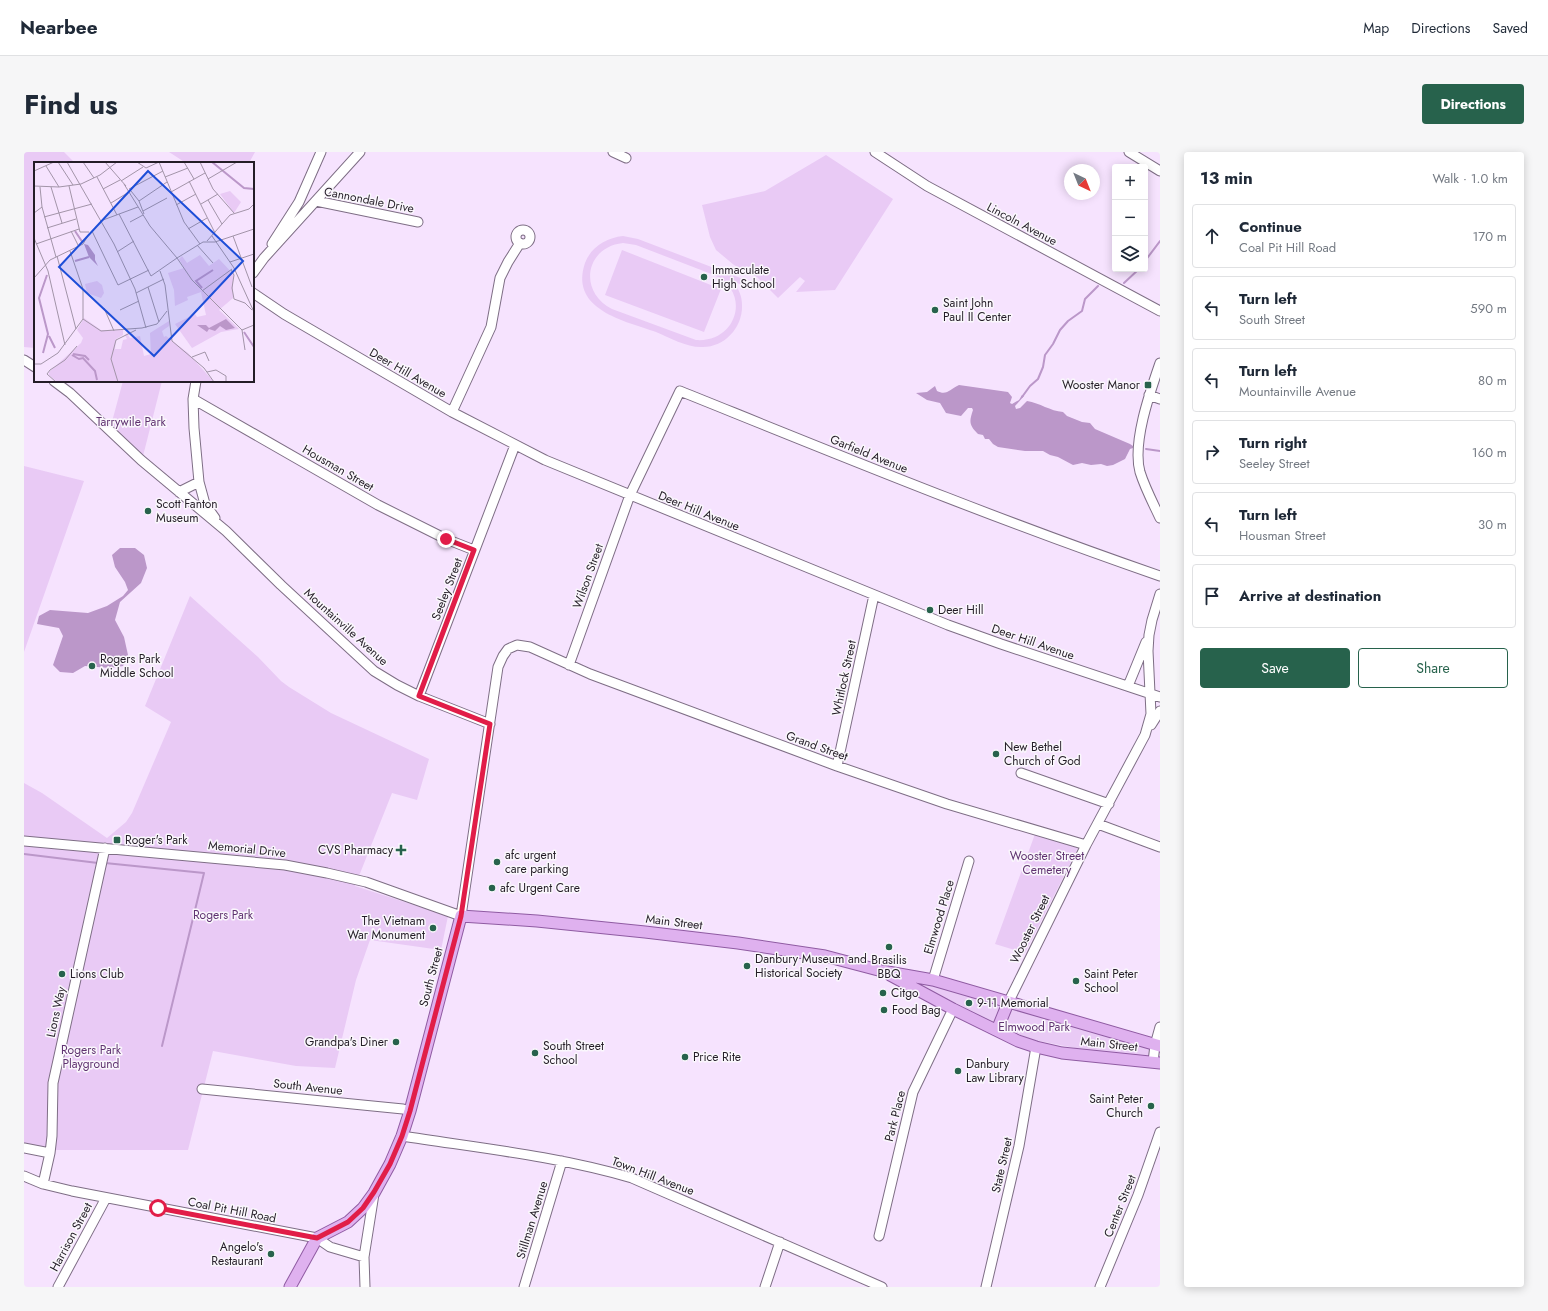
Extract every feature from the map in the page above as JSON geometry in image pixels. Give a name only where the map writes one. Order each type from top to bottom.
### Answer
[{"type":"main road","name":"Main Street","points":[[461,916],[537,920],[738,943],[825,956],[882,971],[932,980],[1157,1045]]},
{"type":"main road","name":"South Street","points":[[317,1238],[348,1222],[363,1208],[390,1164],[402,1136],[410,1111],[461,916]]},
{"type":"main road","name":"Main Street","points":[[882,971],[953,1009],[1036,1047],[1062,1053],[1156,1062]]},
{"type":"main road","name":"Wooster Street","points":[[997,1030],[1008,1003]]},
{"type":"main road","points":[[290,1287],[317,1238]]},
{"type":"street","points":[[264,258],[299,202],[321,152]]},
{"type":"street","points":[[254,272],[264,258],[360,152]]},
{"type":"street","points":[[613,152],[626,158]]},
{"type":"street","name":"Lincoln Avenue","points":[[875,152],[925,185],[1160,311]]},
{"type":"street","points":[[1129,152],[1160,171]]},
{"type":"street","name":"Cannondale Drive","points":[[316,202],[418,222]]},
{"type":"street","points":[[452,412],[491,327],[500,278],[520,243]]},
{"type":"street","name":"Deer Hill Avenue","points":[[254,294],[284,314],[452,412],[545,460],[874,595],[994,642],[1160,697]]},
{"type":"street","points":[[24,360],[34,366]]},
{"type":"street","points":[[1160,363],[1149,395],[1138,455],[1142,477],[1160,518]]},
{"type":"street","points":[[55,382],[70,393],[140,460],[226,531]]},
{"type":"street","points":[[196,382],[193,399],[199,482],[205,504],[226,531]]},
{"type":"street","name":"Garfield Avenue","points":[[630,496],[680,390],[967,506],[1070,545],[1160,576]]},
{"type":"street","points":[[1149,395],[1160,399]]},
{"type":"street","name":"Housman Street","points":[[193,399],[378,505],[446,539],[474,550]]},
{"type":"street","name":"Seeley Street","points":[[419,696],[515,445]]},
{"type":"street","points":[[179,492],[199,482]]},
{"type":"street","name":"Wilson Street","points":[[569,665],[630,496]]},
{"type":"street","name":"Mountainville Avenue","points":[[226,531],[281,585],[374,671],[419,696],[490,724]]},
{"type":"street","points":[[1128,686],[1149,635],[1160,594]]},
{"type":"street","name":"Whitlock Street","points":[[837,766],[874,595]]},
{"type":"street","name":"Wooster Street","points":[[1145,735],[1151,714],[1148,651],[1149,635]]},
{"type":"street","name":"South Street","points":[[461,916],[498,667],[502,656],[508,649],[517,645],[545,654]]},
{"type":"street","name":"Grand Street","points":[[545,654],[590,674],[837,766],[947,804],[1086,845]]},
{"type":"street","name":"Wooster Street","points":[[1008,1003],[1086,845],[1145,735],[1160,711]]},
{"type":"street","points":[[1021,773],[1109,804]]},
{"type":"street","points":[[1098,824],[1160,847]]},
{"type":"street","name":"Memorial Drive","points":[[24,841],[278,864],[366,882],[461,916]]},
{"type":"street","name":"Lions Way","points":[[43,1184],[52,1136],[53,1083],[105,848]]},
{"type":"street","name":"Elmwood Place","points":[[932,980],[969,862]]},
{"type":"street","name":"Park Place","points":[[879,1236],[913,1092],[953,1009]]},
{"type":"street","points":[[1156,1062],[1160,1027]]},
{"type":"street","name":"State Street","points":[[986,1287],[1019,1146],[1036,1047]]},
{"type":"street","name":"South Avenue","points":[[202,1089],[315,1099],[410,1111]]},
{"type":"street","name":"Center Street","points":[[1100,1287],[1140,1189],[1160,1132]]},
{"type":"street","name":"Town Hill Avenue","points":[[402,1136],[562,1160],[600,1168],[632,1178],[882,1287]]},
{"type":"street","points":[[24,1148],[50,1153]]},
{"type":"street","name":"Stillman Avenue","points":[[524,1287],[562,1160]]},
{"type":"street","name":"Coal Pit Hill Road","points":[[24,1176],[43,1184],[72,1191],[317,1238],[330,1247],[364,1257]]},
{"type":"street","points":[[365,1287],[364,1257],[374,1192]]},
{"type":"street","name":"Harrison Street","points":[[58,1287],[106,1198]]},
{"type":"street","points":[[765,1287],[780,1242]]},
{"type":"green space","points":[[24,152],[64,152],[74,162],[34,162],[34,348],[24,347]]},
{"type":"green space","points":[[169,152],[255,152],[250,162],[184,162]]},
{"type":"green space","points":[[826,155],[893,199],[835,290],[796,292],[805,281],[800,277],[778,298],[757,277],[734,265],[716,250],[710,237],[702,205],[765,191]]},
{"type":"green space","points":[[623,236],[638,239],[743,279],[740,284],[734,282],[740,293],[742,305],[742,313],[736,328],[719,344],[703,347],[691,346],[616,318],[592,303],[585,292],[582,279],[585,263],[595,248],[605,241]],"holes":[[[623,243],[636,245],[714,275],[726,283],[733,293],[736,304],[735,315],[730,325],[721,334],[710,339],[696,340],[612,309],[601,301],[594,292],[591,282],[590,271],[594,261],[600,253],[610,246]]]},
{"type":"green space","points":[[622,250],[721,289],[704,332],[605,295]]},
{"type":"green space","name":"Tarrywile Park","points":[[123,382],[162,382],[142,460],[110,429]]},
{"type":"green space","points":[[24,466],[84,481],[24,652]]},
{"type":"green space","name":"Rogers Park","points":[[190,596],[289,687],[331,713],[429,759],[417,800],[392,793],[355,886],[448,916],[441,950],[370,940],[356,980],[335,1068],[296,1066],[213,1051],[188,1150],[47,1150],[24,1145],[24,783],[42,793],[107,838],[126,822],[132,813],[171,722],[145,706]]},
{"type":"green space","name":"Wooster Street Cemetery","points":[[1035,834],[1078,848],[1025,953],[995,944]]},
{"type":"green space","name":"Elmwood Park","points":[[917,979],[1160,1049],[1160,1058],[1075,1048],[1029,1039],[915,983]]},
{"type":"shaded area","points":[[959,385],[1008,392],[1012,397],[1010,403],[1012,404],[1019,400],[1022,395],[1024,396],[1015,406],[1016,409],[1020,408],[1027,401],[1063,412],[1067,416],[1082,422],[1090,423],[1095,429],[1130,444],[1133,448],[1130,449],[1125,459],[1113,465],[1107,466],[1101,464],[1091,465],[1082,463],[1073,465],[1043,451],[1025,451],[998,447],[989,439],[985,439],[983,435],[978,434],[971,426],[970,420],[973,410],[972,408],[968,408],[961,416],[946,413],[940,403],[927,400],[916,393],[927,392],[935,386],[937,391],[943,393]]},
{"type":"shaded area","points":[[120,548],[135,548],[144,555],[147,568],[141,583],[120,602],[115,620],[124,637],[128,655],[123,666],[110,668],[85,666],[73,673],[60,672],[53,665],[63,636],[59,628],[37,624],[39,616],[50,610],[88,613],[107,606],[123,596],[128,590],[125,582],[115,567],[112,555]]},
{"type":"waterway","points":[[1148,257],[1160,241]]},
{"type":"waterway","points":[[1124,283],[1136,272]]},
{"type":"waterway","points":[[1022,397],[1030,386],[1038,379],[1043,367],[1045,355],[1053,344],[1060,330],[1068,321],[1082,311],[1085,299],[1098,286]]},
{"type":"waterway","points":[[1146,449],[1160,451]]},
{"type":"waterway","points":[[24,854],[98,863]]},
{"type":"waterway","points":[[105,863],[204,873],[162,1046]]},
{"type":"place","name":"Immaculate High School","points":[[704,277]]},
{"type":"place","name":"Saint John Paul II Center","points":[[935,310]]},
{"type":"place","name":"Wooster Manor","points":[[1148,385]]},
{"type":"place","name":"Scott Fanton Museum","points":[[148,511]]},
{"type":"place","name":"Deer Hill","points":[[930,610]]},
{"type":"place","name":"Rogers Park Middle School","points":[[92,666]]},
{"type":"place","name":"New Bethel Church of God","points":[[996,754]]},
{"type":"place","name":"Roger's Park","points":[[117,840]]},
{"type":"place","name":"CVS Pharmacy","points":[[401,850]]},
{"type":"place","name":"afc urgent care parking","points":[[497,862]]},
{"type":"place","name":"afc Urgent Care","points":[[492,888]]},
{"type":"place","name":"The Vietnam War Monument","points":[[433,928]]},
{"type":"place","name":"Brasilis BBQ","points":[[889,947]]},
{"type":"place","name":"Danbury Museum and Historical Society","points":[[747,966]]},
{"type":"place","name":"Lions Club","points":[[62,974]]},
{"type":"place","name":"Saint Peter School","points":[[1076,981]]},
{"type":"place","name":"Citgo","points":[[883,993]]},
{"type":"place","name":"9-11 Memorial","points":[[969,1003]]},
{"type":"place","name":"Food Bag","points":[[884,1010]]},
{"type":"place","name":"Grandpa's Diner","points":[[396,1042]]},
{"type":"place","name":"South Street School","points":[[535,1053]]},
{"type":"place","name":"Price Rite","points":[[685,1057]]},
{"type":"place","name":"Danbury Law Library","points":[[958,1071]]},
{"type":"place","name":"Saint Peter Church","points":[[1151,1106]]},
{"type":"place","name":"Angelo's Restaurant","points":[[271,1254]]},
{"type":"route","points":[[158,1208],[317,1238],[348,1222],[363,1208],[390,1164],[402,1136],[410,1111],[461,916],[490,724],[419,696],[474,550],[446,539]]},
{"type":"park label","name":"Rogers Park Playground","points":[[91,1057]]}]
